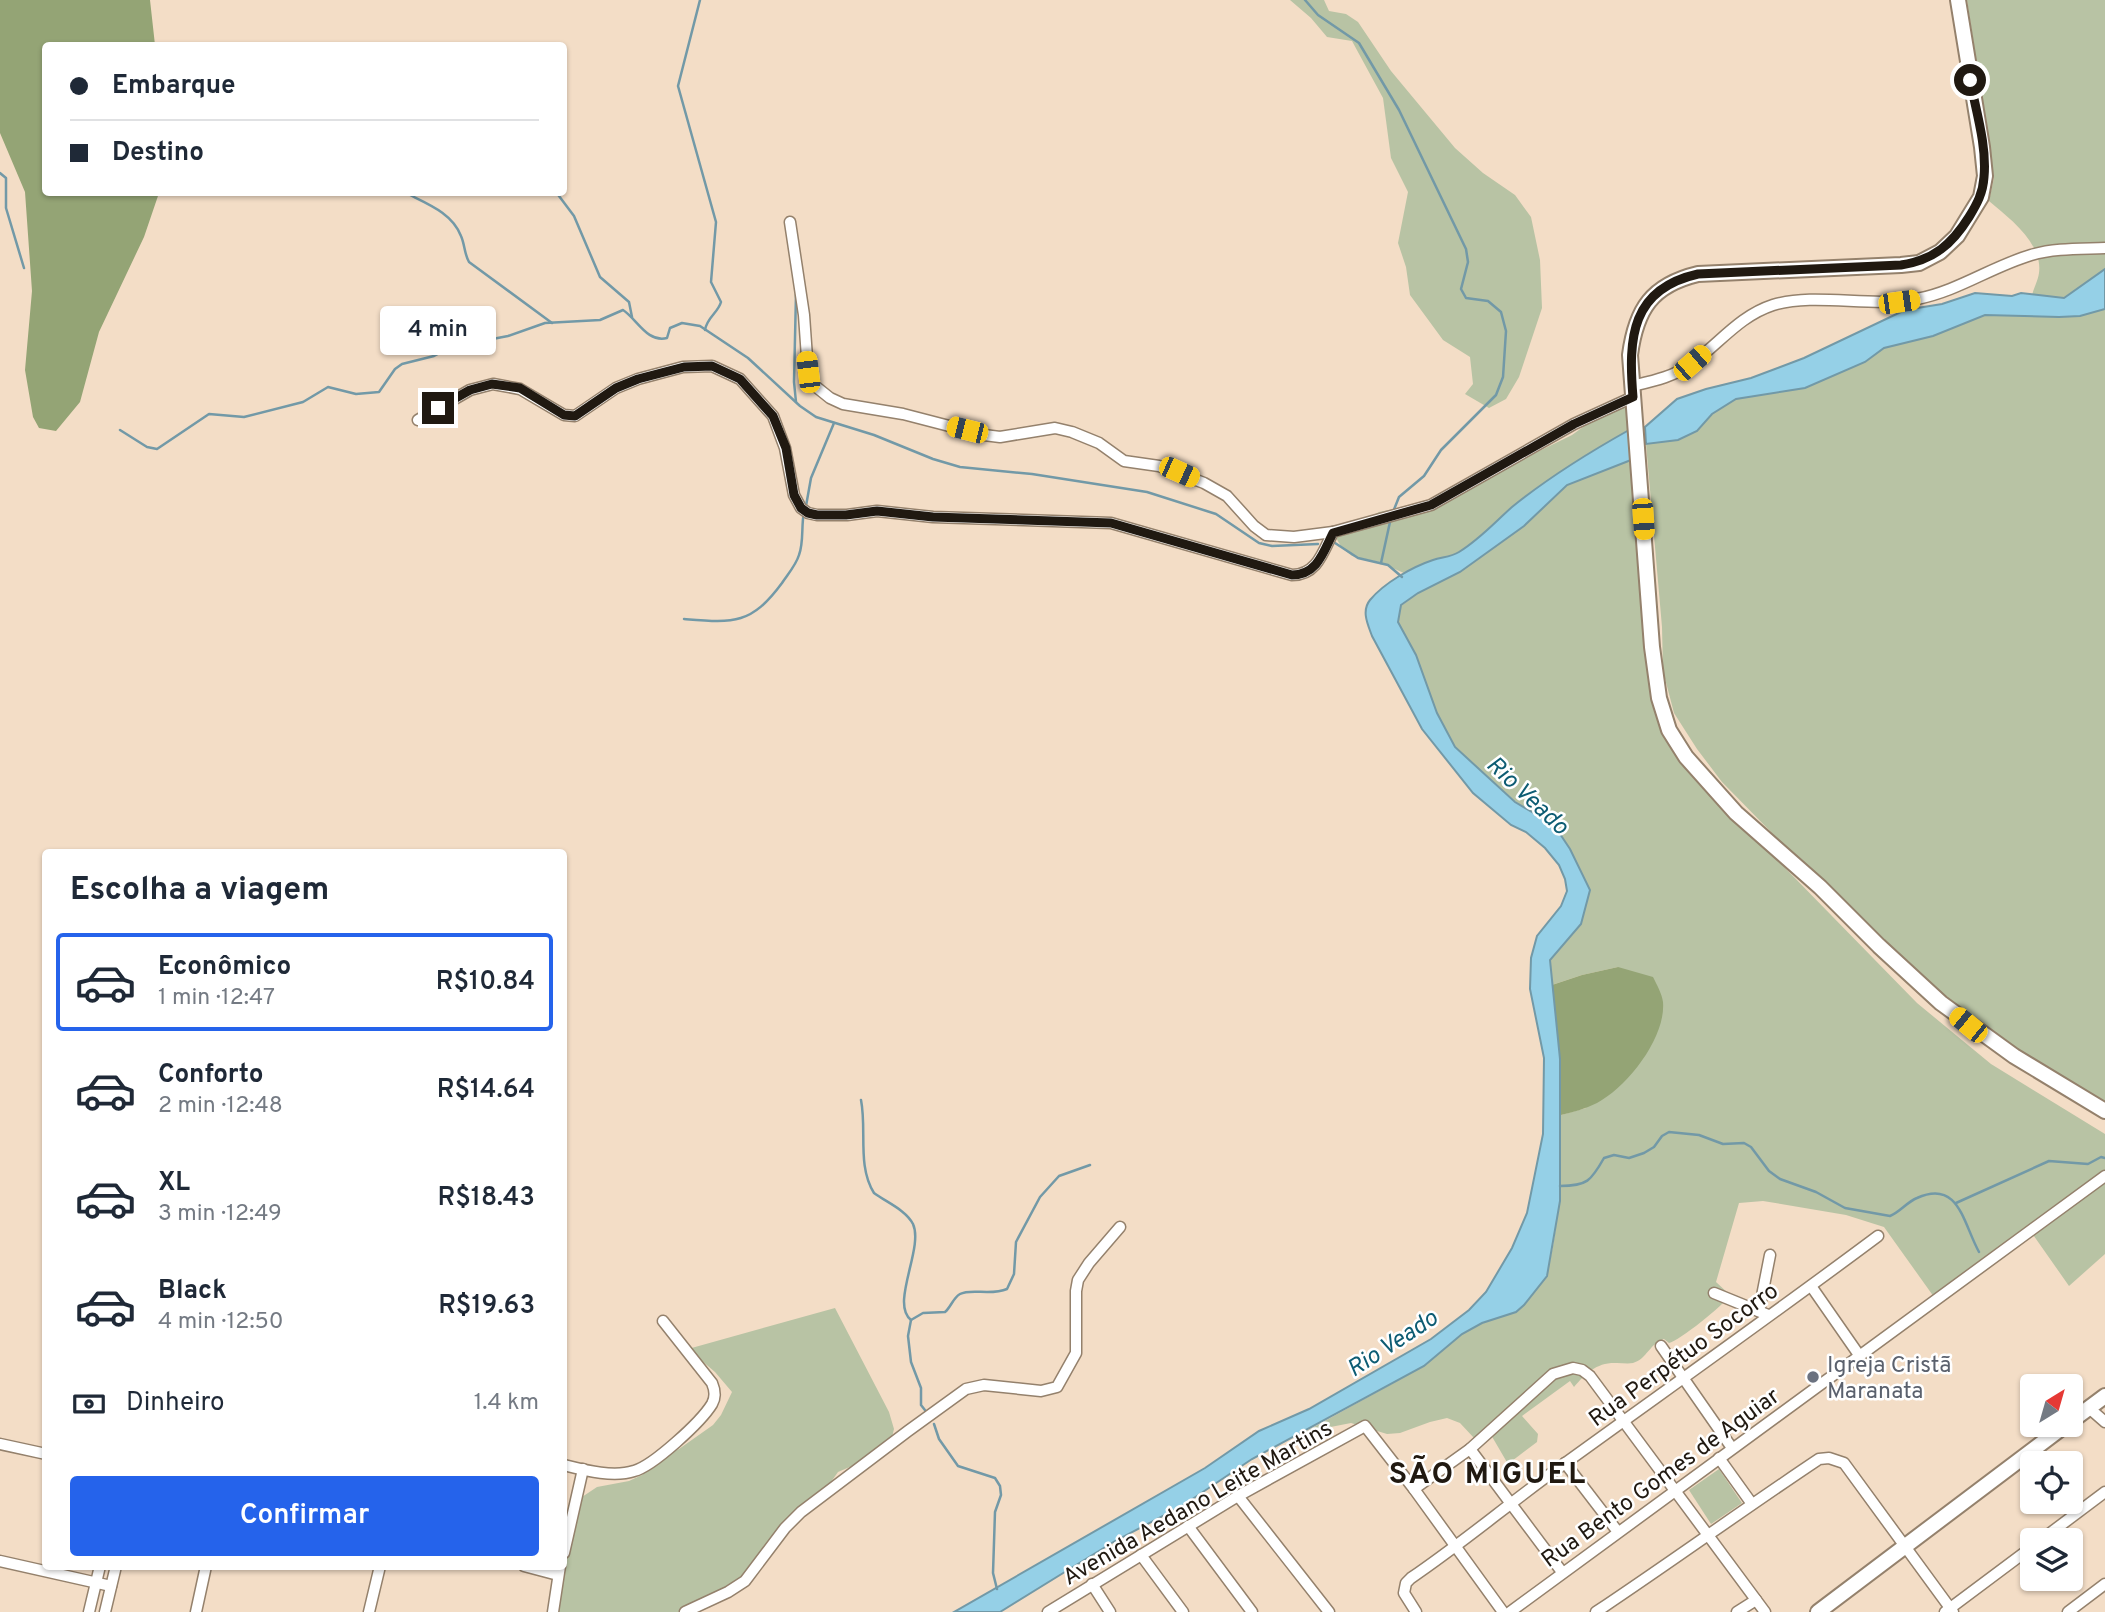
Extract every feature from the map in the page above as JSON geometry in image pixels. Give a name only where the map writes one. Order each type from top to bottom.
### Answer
[{"type":"main road","points":[[1958,0],[1985,176],[1981,197],[1957,236],[1940,252],[1919,263],[1698,274],[1679,278],[1662,287],[1638,319],[1630,355],[1652,646],[1659,698],[1669,730],[1686,757],[1736,813],[1968,1025],[2105,1111]]},
{"type":"main road","points":[[2083,1412],[2105,1396]]},
{"type":"main road","points":[[1818,1612],[2051,1437]]},
{"type":"street","points":[[790,222],[804,315],[808,372],[815,386],[830,398],[843,404],[903,414],[984,435],[1000,437],[1055,428],[1072,432],[1090,438],[1124,461],[1159,466],[1204,483],[1227,496],[1266,536],[1294,537],[1333,533],[1431,505],[1632,392],[1677,373],[1736,325],[1773,305],[1797,301],[1872,303],[1917,299],[1943,293],[2029,256],[2059,249],[2105,248]]},
{"type":"street","points":[[418,420],[470,390],[492,384],[520,388],[564,415],[575,416],[616,388],[638,379],[684,367],[712,366],[740,379],[773,416],[786,448],[797,502],[808,513],[817,515],[877,511],[933,517],[1111,523],[1292,575],[1309,572],[1333,533]]},
{"type":"street","name":"Rua Bento Gomes de Aguiar","points":[[1510,1612],[2105,1176]]},
{"type":"street","points":[[685,1612],[745,1581],[785,1528],[801,1512],[967,1389],[977,1385],[1041,1391],[1057,1387],[1076,1353],[1078,1280],[1120,1227]]},
{"type":"street","name":"Rua Perpétuo Socorro","points":[[1416,1612],[1405,1598],[1406,1583],[1565,1463],[1685,1379],[1764,1313],[1811,1286],[1878,1236]]},
{"type":"street","name":"Rua Perpétuo Socorro","points":[[1764,1313],[1770,1255]]},
{"type":"street","points":[[1811,1286],[1859,1355]]},
{"type":"street","points":[[1714,1293],[1764,1313]]},
{"type":"street","points":[[567,1466],[626,1473],[646,1466],[679,1439],[712,1403],[715,1390],[712,1383],[663,1321]]},
{"type":"street","points":[[1661,1346],[1732,1448]]},
{"type":"street","points":[[1503,1612],[1414,1489],[1470,1449],[1553,1374],[1573,1368],[1590,1376],[1765,1612]]},
{"type":"street","points":[[2089,1408],[2105,1422]]},
{"type":"street","name":"Avenida Aedano Leite Martins","points":[[1048,1612],[1238,1496],[1365,1426],[1414,1489]]},
{"type":"street","points":[[0,1444],[42,1453]]},
{"type":"street","points":[[1470,1449],[1562,1572]]},
{"type":"street","points":[[1719,1458],[1752,1504]]},
{"type":"street","points":[[1596,1612],[1752,1504],[1819,1460],[1829,1458],[1843,1463],[1949,1611],[2020,1556]]},
{"type":"street","points":[[1565,1463],[1618,1532]]},
{"type":"street","points":[[567,1540],[583,1469]]},
{"type":"street","points":[[2057,1528],[2105,1492]]},
{"type":"street","points":[[1238,1496],[1329,1612]]},
{"type":"street","points":[[1188,1526],[1252,1612]]},
{"type":"street","points":[[1141,1555],[1183,1612]]},
{"type":"street","points":[[0,1560],[111,1586]]},
{"type":"street","points":[[89,1612],[99,1570]]},
{"type":"street","points":[[105,1612],[115,1570]]},
{"type":"street","points":[[196,1612],[205,1570]]},
{"type":"street","points":[[369,1612],[379,1570]]},
{"type":"street","points":[[552,1612],[559,1571]]},
{"type":"street","points":[[1092,1584],[1110,1612]]},
{"type":"street","points":[[2073,1611],[2105,1584]]},
{"type":"street","points":[[1737,1612],[1756,1600]]},
{"type":"green space","points":[[0,0],[150,0],[155,42],[42,42],[42,196],[158,196],[144,237],[99,332],[80,402],[56,431],[39,428],[33,417],[25,370],[32,291],[25,192],[0,133]]},
{"type":"green space","points":[[1290,0],[1324,0],[1329,11],[1346,14],[1358,22],[1391,71],[1455,148],[1483,173],[1515,195],[1531,217],[1540,260],[1542,308],[1519,377],[1506,399],[1489,408],[1465,394],[1473,384],[1470,357],[1443,340],[1410,295],[1406,267],[1398,243],[1408,192],[1391,158],[1383,98],[1352,41],[1327,37],[1311,18]]},
{"type":"green space","points":[[1967,0],[2105,0],[2105,269],[2064,298],[2032,295],[2039,273],[2036,251],[2023,232],[1989,201],[1994,178]]},
{"type":"green space","points":[[2105,309],[2105,1115],[2012,1060],[1816,878],[1722,782],[1697,749],[1674,713],[1663,671],[1662,627],[1646,444],[1678,440],[1697,431],[1712,414],[1736,399],[1805,388],[1865,362],[1884,348],[1933,336],[1985,315],[2080,316]]},
{"type":"green space","points":[[1627,395],[1629,430],[1455,555],[1431,561],[1406,574],[1379,562],[1352,556],[1342,548],[1335,536],[1379,512],[1437,500],[1515,463],[1572,435]]},
{"type":"green space","points":[[1631,460],[1647,667],[1655,707],[1741,823],[1917,1003],[1991,1064],[2105,1134],[2105,1254],[2069,1286],[2027,1226],[1934,1297],[1884,1227],[1846,1215],[1763,1201],[1739,1203],[1716,1282],[1730,1295],[1726,1300],[1674,1341],[1659,1341],[1633,1363],[1598,1366],[1574,1387],[1570,1381],[1522,1416],[1538,1434],[1537,1442],[1508,1464],[1487,1428],[1474,1438],[1460,1423],[1447,1418],[1400,1433],[1387,1434],[1351,1423],[1305,1432],[1424,1366],[1462,1334],[1482,1323],[1516,1312],[1547,1276],[1560,1201],[1561,1115],[1586,1108],[1618,967],[1552,985],[1550,959],[1590,890],[1570,849],[1554,825],[1516,802],[1455,747],[1437,713],[1416,655],[1398,622],[1401,606],[1418,593],[1460,572],[1524,526],[1567,485]]},
{"type":"green space","points":[[1618,967],[1653,977],[1663,1002],[1658,1031],[1632,1074],[1609,1096],[1584,1109],[1561,1115],[1560,1059],[1552,985]]},
{"type":"green space","points":[[835,1308],[889,1412],[894,1429],[891,1441],[873,1457],[838,1472],[821,1496],[783,1534],[756,1573],[721,1595],[678,1612],[556,1612],[563,1570],[567,1570],[567,1550],[579,1499],[597,1487],[629,1481],[642,1475],[664,1456],[679,1449],[713,1425],[721,1415],[732,1392],[715,1372],[688,1349]]},
{"type":"green space","points":[[1719,1469],[1742,1503],[1711,1524],[1689,1490]]},
{"type":"water","points":[[2105,269],[2105,309],[2080,316],[1985,315],[1933,336],[1884,348],[1865,362],[1805,388],[1736,399],[1712,414],[1697,431],[1678,440],[1646,444],[1645,427],[1677,399],[1751,378],[1804,358],[1905,310],[1942,304],[1975,293],[2012,296],[2021,293],[2064,298]]},
{"type":"water","name":"Rio Veado","points":[[1629,430],[1631,460],[1567,485],[1524,526],[1460,572],[1418,593],[1401,605],[1398,622],[1416,655],[1437,713],[1455,747],[1515,802],[1554,825],[1570,849],[1590,890],[1581,924],[1550,960],[1560,1059],[1560,1201],[1547,1276],[1516,1312],[1482,1323],[1462,1334],[1424,1366],[1252,1459],[1182,1506],[1115,1541],[1000,1612],[954,1612],[1205,1468],[1259,1431],[1309,1409],[1431,1339],[1469,1310],[1486,1292],[1512,1248],[1527,1213],[1543,1134],[1544,1058],[1530,989],[1531,958],[1537,936],[1561,906],[1567,891],[1565,879],[1559,865],[1545,848],[1526,832],[1511,825],[1473,793],[1422,729],[1372,636],[1366,609],[1370,600],[1391,582],[1425,563],[1459,552],[1540,486]]},
{"type":"waterway","points":[[700,0],[678,86],[716,222],[711,282],[721,302],[705,330]]},
{"type":"waterway","points":[[1305,0],[1318,15],[1359,43],[1399,110],[1466,249],[1468,262],[1461,289],[1466,298],[1488,301],[1501,312],[1506,331],[1503,377],[1496,395],[1441,450],[1424,476],[1399,497],[1393,512]]},
{"type":"waterway","points":[[0,173],[6,178],[6,208],[24,268]]},
{"type":"waterway","points":[[412,196],[445,214],[457,228],[469,262],[552,323]]},
{"type":"waterway","points":[[559,196],[574,216],[600,277],[629,302],[632,317]]},
{"type":"waterway","points":[[796,294],[796,402]]},
{"type":"waterway","points":[[120,430],[147,447],[157,449],[209,414],[244,417],[303,402],[328,387],[356,394],[379,392],[395,369],[402,364],[434,356],[451,347],[508,336],[545,323],[600,320],[623,310],[648,334],[660,339],[667,338],[670,328],[682,323],[700,326],[748,358],[800,406],[816,417],[874,435],[933,459],[960,467],[1032,474],[1147,492],[1216,514],[1259,543],[1272,546],[1318,544]]},
{"type":"waterway","points":[[806,506],[811,478],[834,423]]},
{"type":"waterway","points":[[684,619],[729,620],[751,614],[761,607],[798,559],[804,512]]},
{"type":"waterway","points":[[1381,563],[1390,522]]},
{"type":"waterway","points":[[1332,541],[1358,558],[1388,565],[1402,577]]},
{"type":"waterway","points":[[861,1100],[864,1160],[869,1182],[874,1193],[901,1210],[913,1224],[914,1247],[904,1302],[911,1320]]},
{"type":"waterway","points":[[1560,1186],[1587,1181],[1604,1158],[1614,1155],[1629,1158],[1644,1153],[1669,1132],[1699,1135],[1723,1144],[1744,1143],[1751,1147],[1769,1171],[1780,1179],[1816,1192],[1845,1208],[1890,1216],[1917,1198],[1942,1194],[1958,1207],[1979,1252]]},
{"type":"waterway","points":[[1956,1203],[2049,1161],[2088,1164],[2101,1157],[2105,1158]]},
{"type":"waterway","points":[[928,1414],[921,1405],[921,1388],[911,1362],[908,1336],[911,1320],[923,1313],[945,1312],[958,1296],[965,1292],[1007,1289],[1014,1274],[1016,1242],[1040,1197],[1059,1176],[1090,1165]]},
{"type":"waterway","points":[[934,1424],[939,1439],[958,1466],[995,1478],[1000,1486],[1001,1495],[995,1512],[993,1573],[997,1589]]},
{"type":"place","name":"Igreja Cristã Maranata","points":[[1813,1377]]},
{"type":"district","name":"SÃO MIGUEL","points":[[1488,1473]]},
{"type":"route","points":[[438,408],[481,385],[492,384],[520,388],[558,412],[575,416],[616,388],[638,379],[684,367],[712,366],[740,379],[773,416],[786,448],[794,495],[801,508],[808,513],[846,515],[877,511],[933,517],[1111,523],[1230,559],[1292,575],[1302,575],[1309,572],[1316,563],[1333,533],[1431,505],[1574,424],[1633,397],[1630,355],[1638,319],[1662,287],[1679,278],[1698,274],[1901,265],[1919,263],[1940,252],[1957,236],[1981,197],[1985,176],[1970,80]]}]
